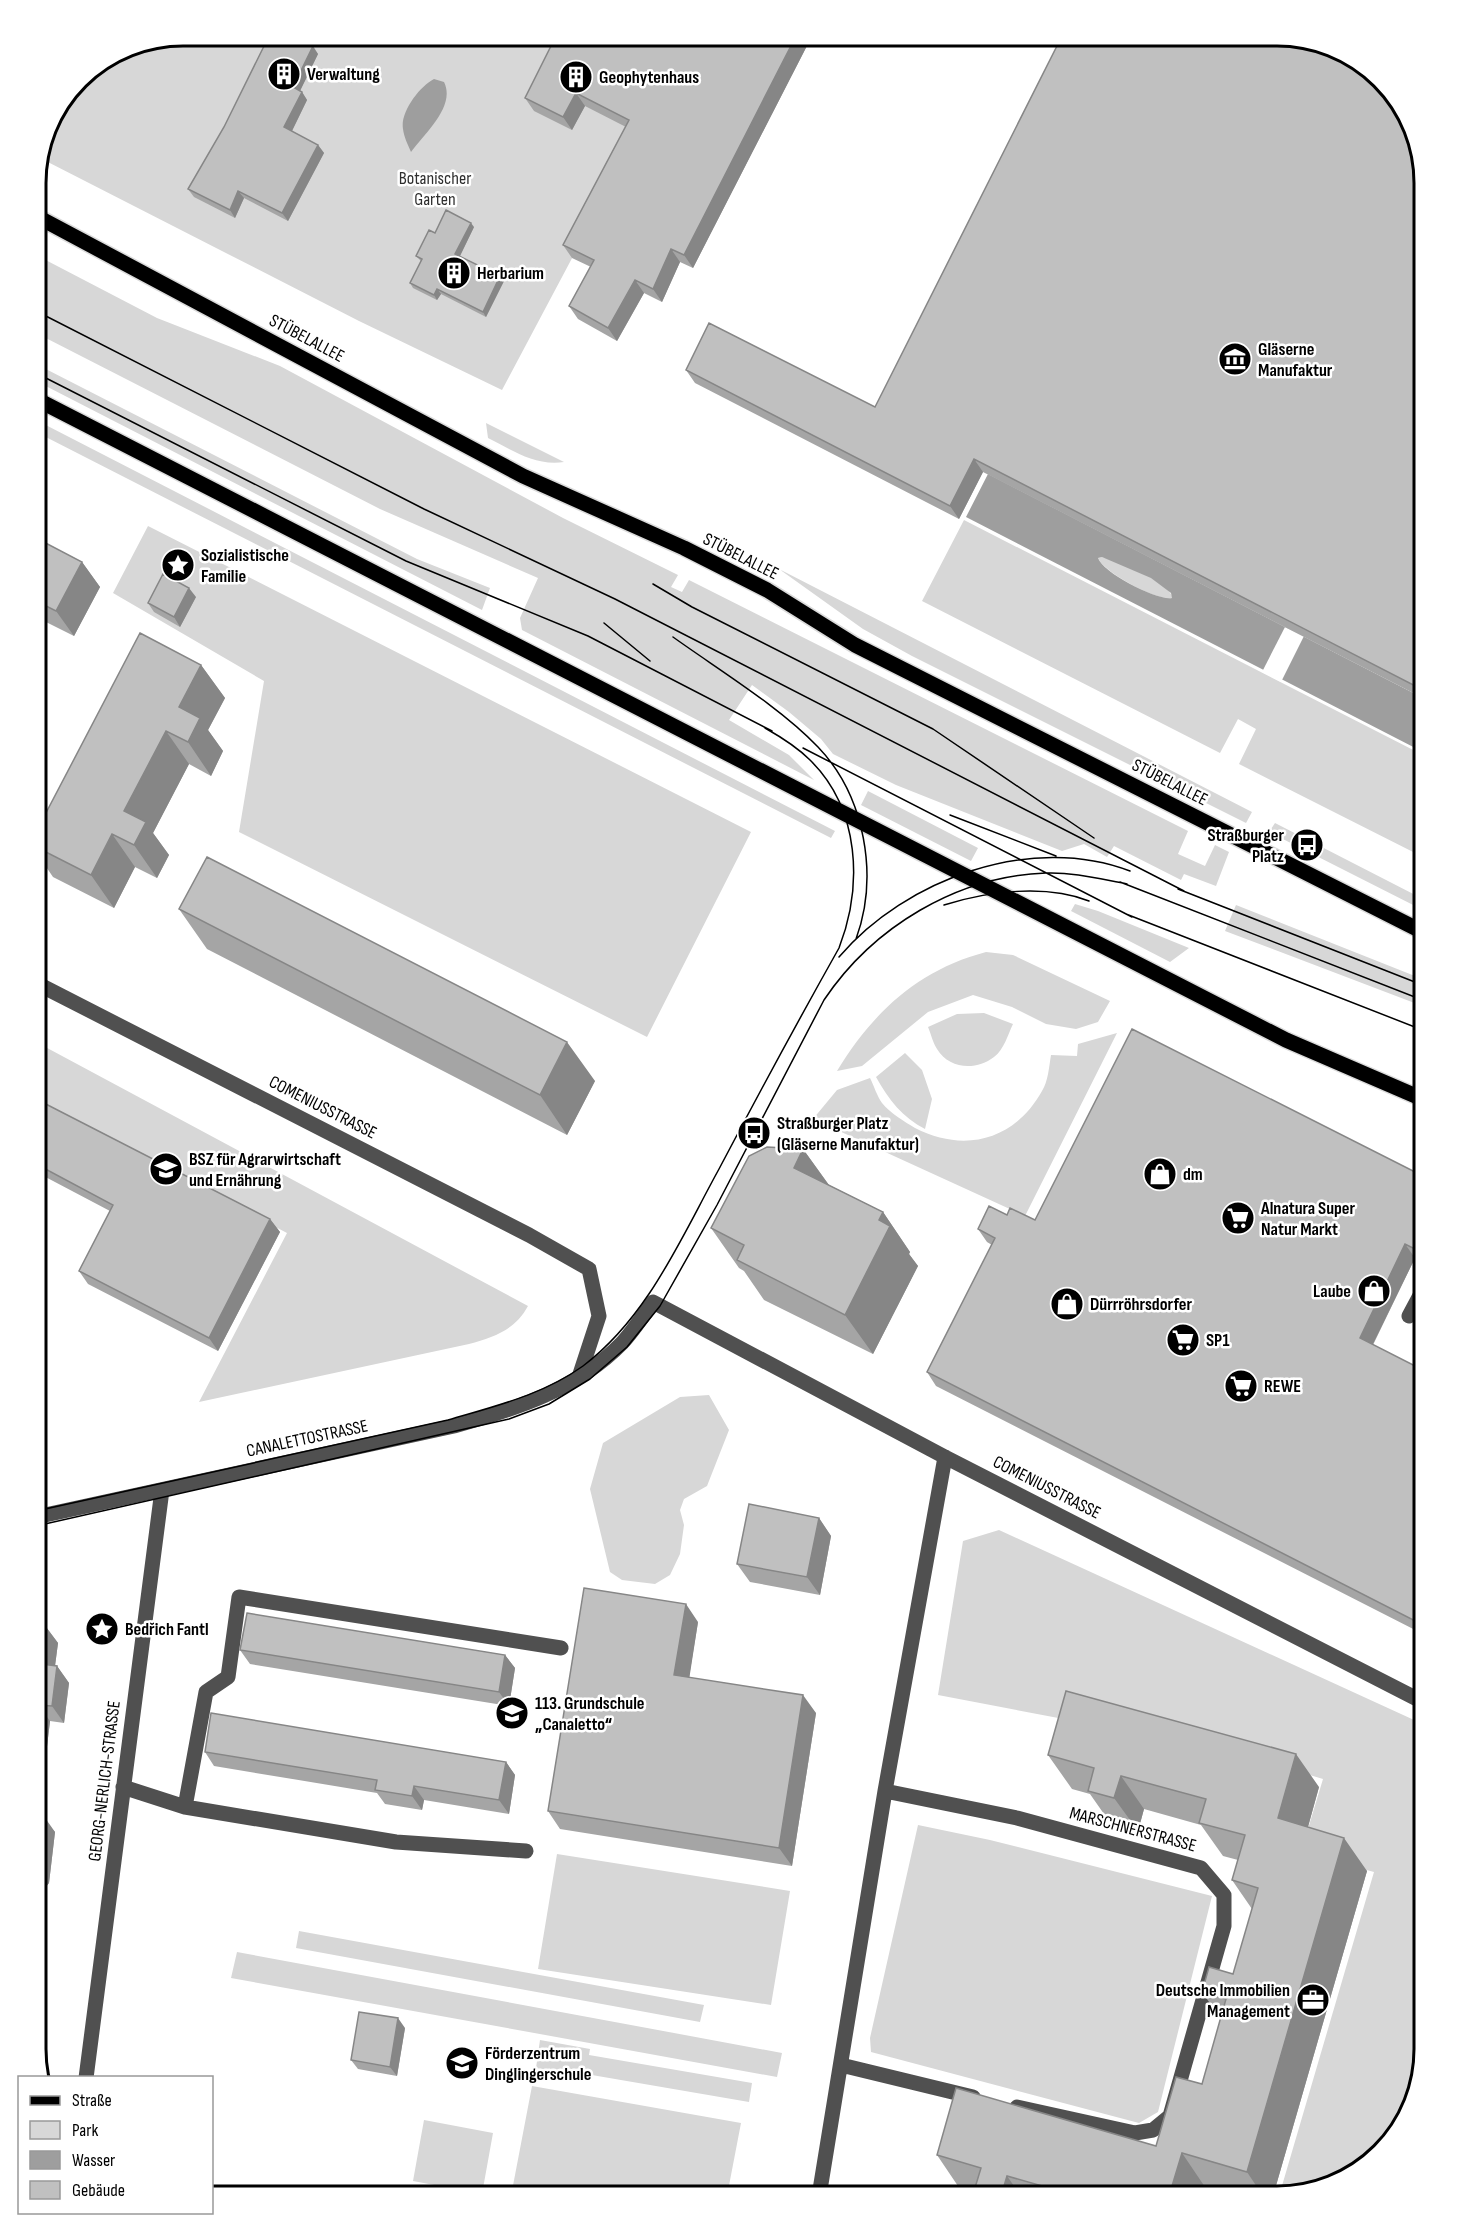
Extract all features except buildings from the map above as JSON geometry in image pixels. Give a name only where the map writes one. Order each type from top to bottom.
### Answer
[{"type":"main road","name":"STÜBELALLEE","points":[[47,222],[523,476],[726,569],[767,590],[855,645],[1414,927]]},
{"type":"main road","points":[[47,405],[1286,1040],[1414,1095]]},
{"type":"street","name":"COMENIUSSTRASSE","points":[[47,988],[529,1235],[589,1269],[598,1316],[579,1377]]},
{"type":"street","name":"COMENIUSSTRASSE","points":[[653,1302],[945,1457],[1414,1697]]},
{"type":"street","name":"CANALETTOSTRASSE","points":[[46,1515],[475,1420],[546,1397],[579,1377],[622,1342],[653,1302]]},
{"type":"street","points":[[1410,1316],[1414,1308]]},
{"type":"street","points":[[821,2186],[885,1791],[945,1457]]},
{"type":"street","name":"GEORG-NERLICH-STRASSE","points":[[86,2076],[162,1490]]},
{"type":"street","points":[[185,1807],[206,1692],[228,1677],[239,1597],[561,1648]]},
{"type":"street","points":[[123,1787],[185,1807],[396,1842],[526,1851]]},
{"type":"street","name":"MARSCHNERSTRASSE","points":[[841,2065],[996,2103],[1135,2133],[1153,2130],[1170,2116],[1224,1926],[1224,1895],[1201,1868],[1017,1818],[885,1791]]},
{"type":"green space","name":"Botanischer Garten","points":[[183,46],[684,46],[502,390],[359,321],[48,162],[57,131],[80,93],[107,70],[131,57],[157,49]]},
{"type":"green space","points":[[47,261],[157,318],[280,366],[563,518],[678,575],[671,587],[682,592],[689,580],[1188,831],[1178,854],[1205,866],[1215,845],[1229,852],[1216,886],[1184,874],[1181,880],[1114,846],[1107,857],[1084,844],[1062,851],[896,785],[833,754],[821,739],[752,685],[729,720],[789,755],[814,780],[522,630],[520,618],[538,578],[380,509],[47,339]]},
{"type":"green space","points":[[47,370],[417,559],[490,588],[482,610],[47,387]]},
{"type":"green space","points":[[486,423],[564,462],[534,460],[488,438]]},
{"type":"green space","points":[[47,426],[835,831],[831,838],[47,438]]},
{"type":"green space","points":[[964,520],[1414,750],[1414,852],[1239,764],[1256,729],[1238,719],[1220,753],[922,601]]},
{"type":"green space","points":[[148,526],[751,832],[647,1037],[239,832],[264,681],[113,593]]},
{"type":"green space","points":[[1098,558],[1120,562],[1153,578],[1169,591],[1173,598],[1156,595],[1132,585],[1102,564]]},
{"type":"green space","points":[[779,569],[1252,812],[1246,823],[912,656],[863,629]]},
{"type":"green space","points":[[868,791],[978,848],[971,861],[861,805]]},
{"type":"green space","points":[[1275,823],[1414,894],[1414,905],[1269,832]]},
{"type":"green space","points":[[1075,904],[1189,948],[1170,962],[1071,911]]},
{"type":"green space","points":[[1236,905],[1414,976],[1414,1003],[1225,931]]},
{"type":"green space","points":[[986,952],[1013,955],[1110,1001],[1098,1022],[1076,1029],[1046,1024],[1012,1007],[973,995],[928,1012],[862,1066],[837,1071],[866,1030],[900,996],[939,970]]},
{"type":"green space","points":[[984,1013],[1013,1024],[997,1054],[987,1061],[971,1066],[956,1064],[942,1056],[928,1027],[957,1014]]},
{"type":"green space","points":[[1117,1033],[1025,1216],[813,1119],[837,1090],[870,1078],[885,1107],[915,1128],[933,1136],[952,1140],[986,1138],[1017,1121],[1031,1108],[1046,1083],[1051,1055],[1077,1056],[1078,1044]]},
{"type":"green space","points":[[47,1048],[528,1306],[510,1327],[469,1344],[199,1402],[287,1233],[47,1107]]},
{"type":"green space","points":[[905,1053],[922,1070],[932,1099],[925,1129],[897,1107],[876,1077]]},
{"type":"green space","points":[[709,1395],[729,1430],[707,1486],[684,1499],[680,1510],[684,1525],[680,1554],[670,1575],[655,1584],[622,1580],[610,1572],[590,1489],[603,1443],[680,1397]]},
{"type":"green space","points":[[999,1530],[1414,1720],[1413,2067],[1404,2101],[1386,2132],[1361,2157],[1346,2167],[1313,2181],[1282,2186],[1374,1872],[1301,1852],[1323,1779],[1113,1716],[1090,1724],[938,1695],[963,1541]]},
{"type":"green space","points":[[918,1825],[990,1840],[1212,1896],[1158,2112],[1139,2123],[871,2052],[870,2038]]},
{"type":"green space","points":[[557,1854],[790,1891],[771,2005],[538,1969]]},
{"type":"green space","points":[[299,1931],[704,2005],[700,2022],[296,1948]]},
{"type":"green space","points":[[237,1952],[782,2053],[777,2077],[231,1978]]},
{"type":"green space","points":[[540,2040],[590,2049],[589,2055],[752,2083],[749,2102],[586,2074],[585,2077],[536,2068]]},
{"type":"green space","points":[[532,2086],[741,2123],[729,2186],[513,2185]]},
{"type":"green space","points":[[424,2120],[493,2133],[484,2185],[435,2185],[413,2181]]},
{"type":"water","points":[[434,79],[444,82],[447,91],[443,110],[411,152],[404,132],[405,115],[417,93]]},
{"type":"water","points":[[988,474],[1414,693],[1414,747],[966,517]],"holes":[[[1102,557],[1151,578],[1171,593],[1172,598],[1165,598],[1144,591],[1110,571],[1098,558]]]},
{"type":"pier","points":[[1285,627],[1304,636],[1281,682],[1262,672]]},
{"type":"tram line","points":[[47,317],[424,509],[615,599],[1184,891]]},
{"type":"tram line","points":[[47,379],[406,561],[588,636],[772,731]]},
{"type":"tram line","points":[[653,584],[692,607],[933,729],[1094,838]]},
{"type":"tram line","points":[[604,623],[650,661]]},
{"type":"tram line","points":[[673,637],[749,689],[786,718],[818,747],[834,767],[857,813],[863,838],[866,889],[863,915],[856,939]]},
{"type":"tram line","points":[[46,1509],[448,1420],[518,1399],[552,1385],[583,1366],[606,1346],[645,1300],[676,1249],[839,948],[847,924],[854,874],[852,849],[839,801],[827,780],[810,760],[765,728]]},
{"type":"tram line","points":[[803,748],[1132,917]]},
{"type":"tram line","points":[[950,815],[1056,856]]},
{"type":"tram line","points":[[839,957],[866,929],[899,905],[934,885],[972,870],[1012,861],[1052,857],[1092,861],[1130,871]]},
{"type":"tram line","points":[[46,1524],[509,1419],[549,1404],[590,1379],[627,1347],[660,1306],[717,1205],[824,1000],[867,950],[920,910],[950,895],[981,884],[1013,876],[1046,873],[1086,876],[1127,884]]},
{"type":"tram line","points":[[1120,882],[1414,997]]},
{"type":"tram line","points":[[1178,889],[1414,982]]},
{"type":"tram line","points":[[944,905],[979,896],[1017,891],[1054,892],[1089,901]]},
{"type":"tram line","points":[[1126,914],[1414,1027]]},
{"type":"place","name":"Verwaltung","points":[[284,74]]},
{"type":"place","name":"Geophytenhaus","points":[[576,77]]},
{"type":"place","name":"Herbarium","points":[[454,273]]},
{"type":"place","name":"Gläserne Manufaktur","points":[[1235,359]]},
{"type":"place","name":"Sozialistische Familie","points":[[178,565]]},
{"type":"place","name":"Straßburger Platz","points":[[1307,845]]},
{"type":"place","name":"Straßburger Platz (Gläserne Manufaktur)","points":[[754,1133]]},
{"type":"place","name":"BSZ für Agrarwirtschaft und Ernährung","points":[[166,1169]]},
{"type":"place","name":"dm","points":[[1160,1174]]},
{"type":"place","name":"Alnatura Super Natur Markt","points":[[1238,1218]]},
{"type":"place","name":"Laube","points":[[1374,1291]]},
{"type":"place","name":"Dürrröhrsdorfer","points":[[1067,1304]]},
{"type":"place","name":"SP1","points":[[1183,1340]]},
{"type":"place","name":"REWE","points":[[1241,1386]]},
{"type":"place","name":"Bedřich Fantl","points":[[102,1629]]},
{"type":"place","name":"113. Grundschule „Canaletto“","points":[[512,1713]]},
{"type":"place","name":"Deutsche Immobilien Management","points":[[1313,2000]]},
{"type":"place","name":"Förderzentrum Dinglingerschule","points":[[462,2063]]}]
